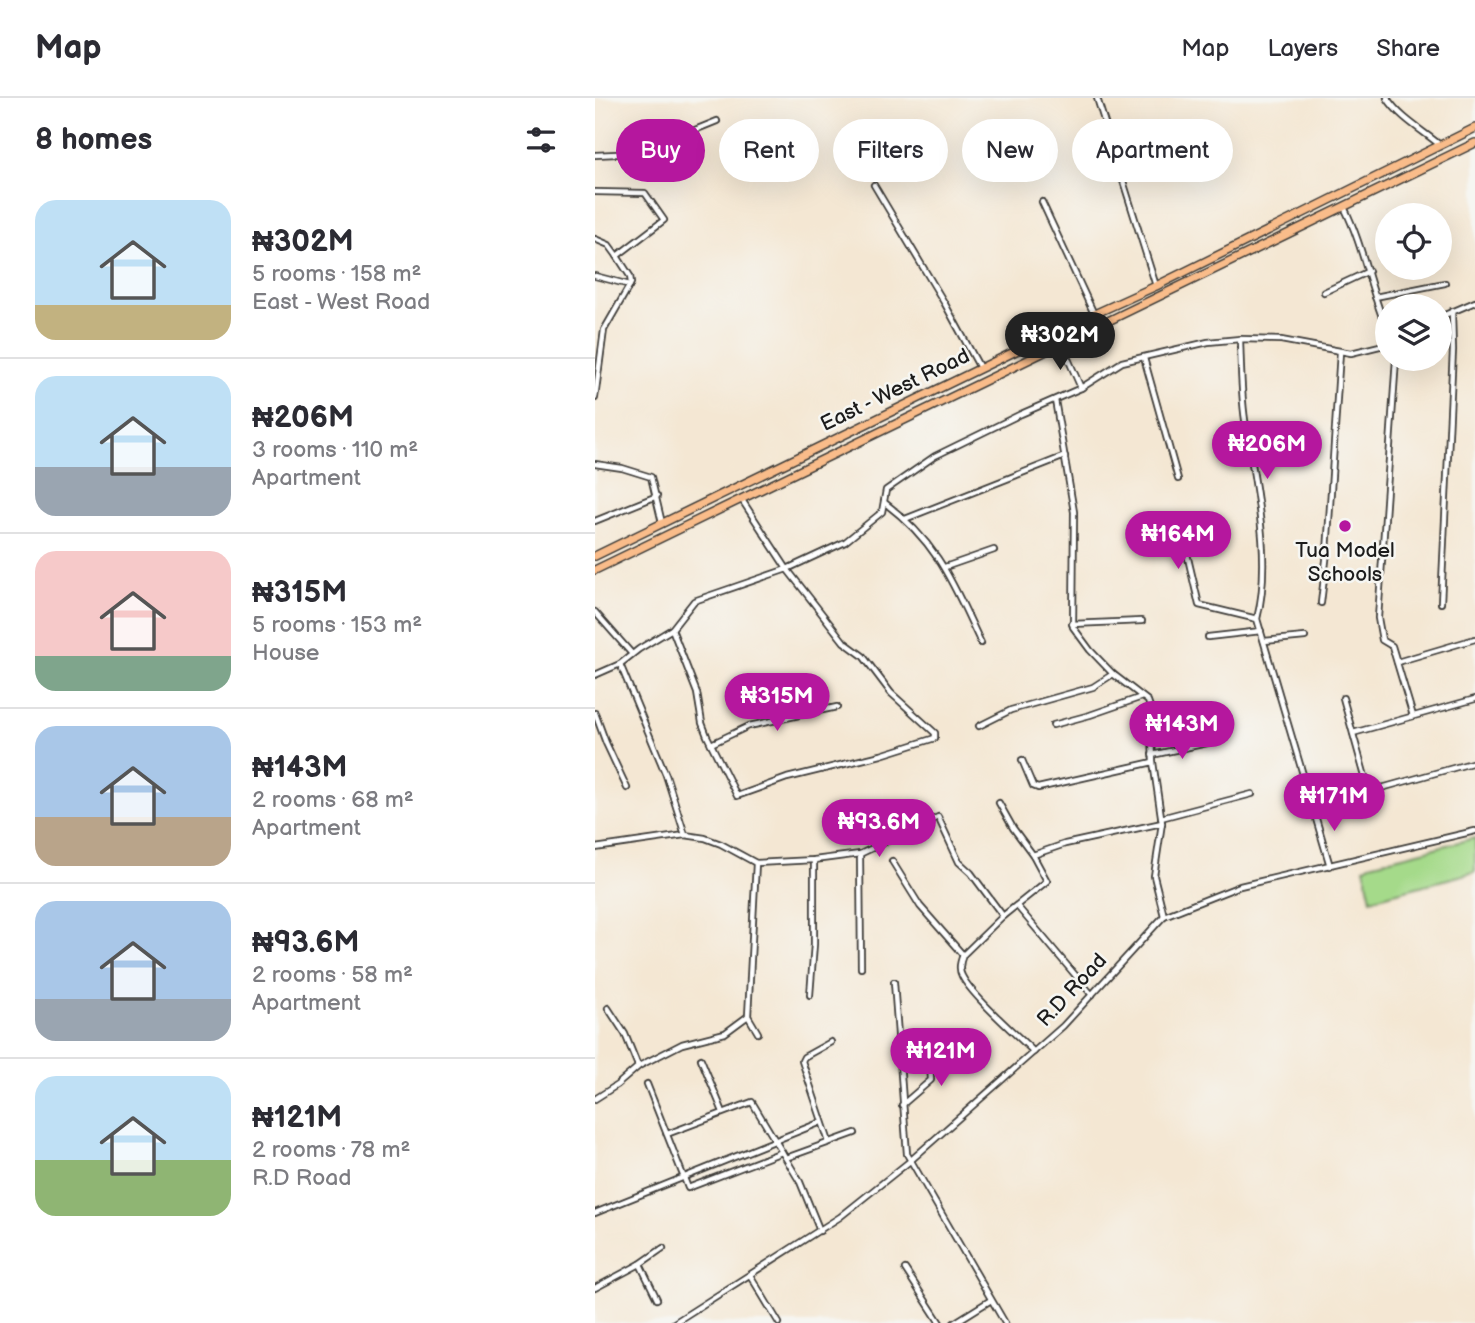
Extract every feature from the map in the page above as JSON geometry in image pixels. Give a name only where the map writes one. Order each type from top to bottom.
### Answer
[{"type":"main road","name":"East - West Road","points":[[595,556],[980,368],[1156,286],[1475,128]]},
{"type":"main road","name":"East - West Road","points":[[595,570],[1475,143]]},
{"type":"main road","points":[[838,438],[844,451]]},
{"type":"street","points":[[1097,98],[1156,286]]},
{"type":"street","points":[[1387,98],[1396,112],[1441,146]]},
{"type":"street","points":[[595,155],[628,155],[651,150],[717,121]]},
{"type":"street","points":[[874,185],[980,368]]},
{"type":"street","points":[[595,191],[645,193],[664,218],[663,222],[617,256]]},
{"type":"street","points":[[1042,202],[1094,314]]},
{"type":"street","points":[[1344,207],[1369,271],[1375,297]]},
{"type":"street","points":[[595,239],[609,245],[630,276],[630,285],[604,330],[595,398]]},
{"type":"street","points":[[1324,292],[1369,271]]},
{"type":"street","points":[[595,276],[630,285]]},
{"type":"street","points":[[1391,294],[1445,284]]},
{"type":"street","points":[[1452,370],[1452,312],[1475,302]]},
{"type":"street","points":[[1240,339],[1244,418],[1264,570],[1264,585],[1257,619],[1330,866]]},
{"type":"street","points":[[595,675],[620,664],[672,629],[694,601],[787,569],[845,542],[882,512],[886,490],[935,456],[1097,380],[1117,364],[1187,346],[1240,339],[1281,341],[1340,352],[1375,348]]},
{"type":"street","points":[[1062,345],[1081,388]]},
{"type":"street","points":[[1321,603],[1340,352]]},
{"type":"street","points":[[1144,358],[1178,478]]},
{"type":"street","points":[[1395,371],[1378,618],[1382,640],[1392,646],[1413,716]]},
{"type":"street","points":[[1441,603],[1452,371]]},
{"type":"street","points":[[1055,400],[1075,534],[1072,624],[1075,633],[1113,674],[1148,701],[1151,710],[1152,755],[1162,820],[1154,869],[1164,916]]},
{"type":"street","points":[[905,519],[1065,456]]},
{"type":"street","points":[[595,464],[648,474],[653,481],[662,523]]},
{"type":"street","points":[[595,521],[657,496]]},
{"type":"street","points":[[672,629],[697,693],[702,723],[737,796],[787,778],[881,755],[935,738],[935,733],[891,693],[863,656],[845,642],[787,569],[742,500]]},
{"type":"street","points":[[884,502],[926,540],[945,567],[981,643]]},
{"type":"street","points":[[1180,524],[1199,605],[1257,619]]},
{"type":"street","points":[[945,567],[994,550]]},
{"type":"street","points":[[595,612],[632,654]]},
{"type":"street","points":[[1072,624],[1142,621]]},
{"type":"street","points":[[1208,636],[1261,631]]},
{"type":"street","points":[[1264,640],[1305,637]]},
{"type":"street","points":[[1397,662],[1475,639]]},
{"type":"street","points":[[620,664],[666,775],[685,835]]},
{"type":"street","points":[[979,726],[1010,710],[1093,687],[1113,674]]},
{"type":"street","points":[[1053,725],[1143,696]]},
{"type":"street","points":[[1343,698],[1369,791]]},
{"type":"street","points":[[1353,733],[1475,699]]},
{"type":"street","points":[[711,744],[750,726],[837,707]]},
{"type":"street","points":[[595,713],[627,788]]},
{"type":"street","points":[[1152,755],[1207,743]]},
{"type":"street","points":[[1022,760],[1033,786],[1038,788],[1153,762]]},
{"type":"street","points":[[1313,807],[1475,762]]},
{"type":"street","points":[[1033,855],[1252,794]]},
{"type":"street","points":[[999,803],[1047,881],[1003,916],[963,955],[959,963],[970,988],[1034,1052]]},
{"type":"street","points":[[595,848],[685,835],[721,844],[756,863],[814,860],[860,854],[938,817],[960,862],[1003,916]]},
{"type":"street","name":"R.D Road","points":[[674,1323],[820,1231],[910,1161],[1034,1052],[1092,995],[1164,916],[1240,886],[1475,831]]},
{"type":"street","points":[[860,854],[861,968]]},
{"type":"street","points":[[810,995],[814,944],[814,860]]},
{"type":"street","points":[[892,861],[920,906],[963,955]]},
{"type":"street","points":[[756,863],[748,1016],[758,1033]]},
{"type":"street","points":[[1017,906],[1092,995]]},
{"type":"street","points":[[894,982],[905,1144],[910,1161],[1005,1323]]},
{"type":"street","points":[[608,1008],[625,1034],[639,1066]]},
{"type":"street","points":[[595,1099],[639,1066],[682,1044],[726,1033],[748,1016]]},
{"type":"street","points":[[829,1142],[803,1061],[804,1056],[831,1042]]},
{"type":"street","points":[[902,1106],[931,1080],[929,1048]]},
{"type":"street","points":[[701,1059],[723,1112]]},
{"type":"street","points":[[647,1084],[690,1189],[782,1152]]},
{"type":"street","points":[[667,1135],[752,1102],[800,1182],[820,1231]]},
{"type":"street","points":[[595,1213],[819,1123]]},
{"type":"street","points":[[786,1158],[855,1133]]},
{"type":"street","points":[[595,1288],[640,1264],[663,1248]]},
{"type":"street","points":[[640,1264],[657,1299]]},
{"type":"street","points":[[905,1269],[940,1323]]},
{"type":"street","points":[[750,1275],[779,1323]]},
{"type":"street","points":[[954,1323],[991,1300]]},
{"type":"green space","points":[[1475,838],[1475,872],[1371,899],[1364,868],[1370,864]]},
{"type":"place","name":"Tua Model Schools","points":[[1345,526]]}]
